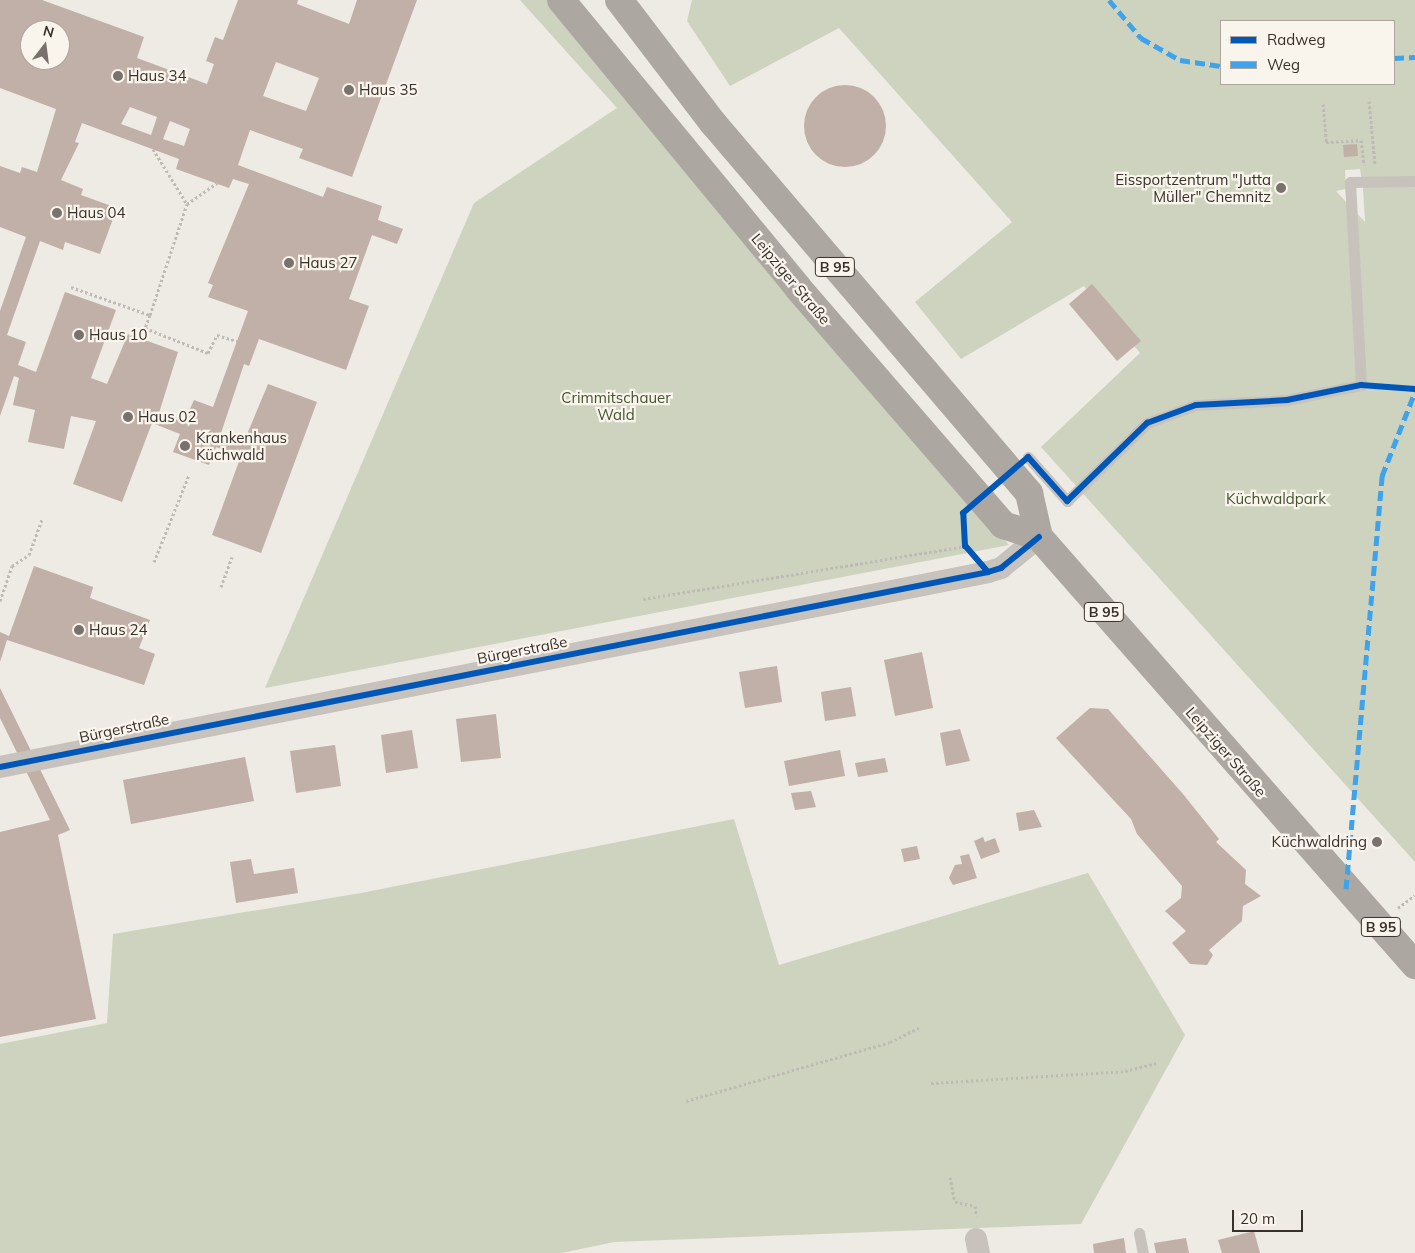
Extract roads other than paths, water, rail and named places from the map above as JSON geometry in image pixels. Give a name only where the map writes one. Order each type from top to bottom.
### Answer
[{"type":"main road","name":"Leipziger Straße","points":[[561,0],[798,288],[1002,525],[1038,537]]},
{"type":"main road","name":"Leipziger Straße","points":[[619,0],[713,122],[1029,493],[1038,537],[1415,966]]},
{"type":"street","name":"Bürgerstraße","points":[[0,767],[988,572],[1001,568],[1038,537]]},
{"type":"lane","points":[[1028,457],[1067,501],[1148,422],[1196,404],[1287,400],[1360,384],[1350,182],[1415,181]]},
{"type":"lane","points":[[1139,1233],[1143,1253]]},
{"type":"place","name":"Haus 34","points":[[118,76]]},
{"type":"place","name":"Haus 35","points":[[349,90]]},
{"type":"place","name":"Eissportzentrum \"Jutta Müller\" Chemnitz","points":[[1281,188]]},
{"type":"place","name":"Haus 04","points":[[57,213]]},
{"type":"place","name":"Haus 27","points":[[289,263]]},
{"type":"place","name":"Haus 10","points":[[79,335]]},
{"type":"place","name":"Haus 02","points":[[128,417]]},
{"type":"place","name":"Krankenhaus Küchwald","points":[[185,446]]},
{"type":"place","name":"Haus 24","points":[[79,630]]},
{"type":"place","name":"Küchwaldring","points":[[1377,842]]},
{"type":"park label","name":"Crimmitschauer Wald","points":[[616,406]]},
{"type":"park label","name":"Küchwaldpark","points":[[1276,499]]}]
